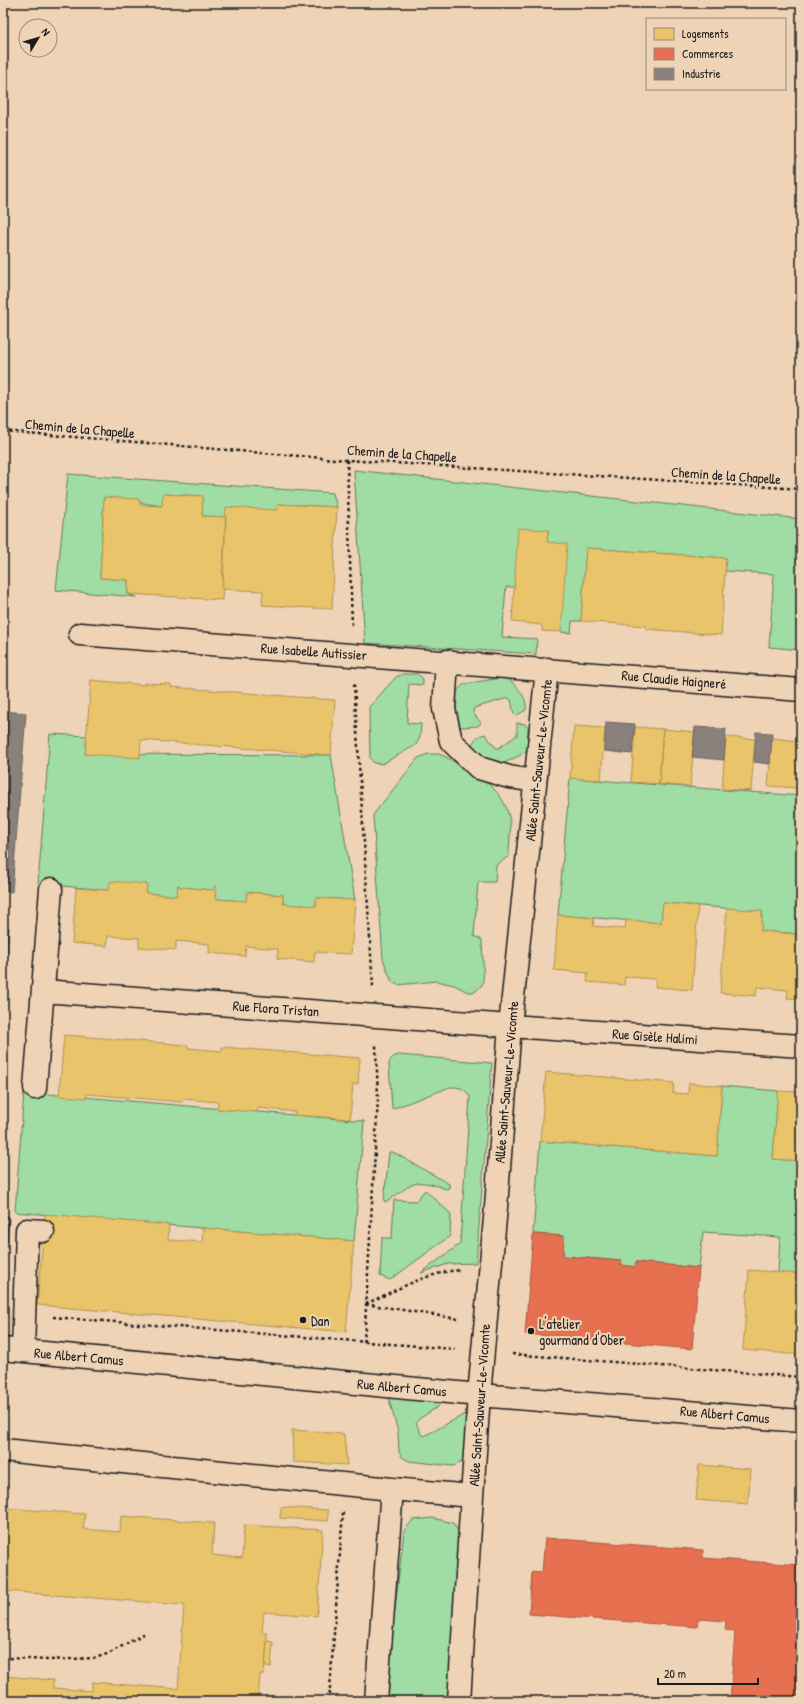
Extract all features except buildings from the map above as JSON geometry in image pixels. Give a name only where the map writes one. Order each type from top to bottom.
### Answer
[{"type":"street","name":"Rue Isabelle Autissier","points":[[80,634],[547,669]]},
{"type":"street","points":[[447,661],[444,709],[451,741],[479,768],[509,777],[536,781]]},
{"type":"street","name":"Rue Claudie Haigneré","points":[[547,669],[801,690]]},
{"type":"street","name":"Allée Saint-Sauveur-Le-Vicomte","points":[[459,1701],[482,1352],[510,1026],[547,669]]},
{"type":"street","points":[[35,1088],[51,889]]},
{"type":"street","name":"Rue Flora Tristan","points":[[43,991],[510,1026]]},
{"type":"street","name":"Rue Gisèle Halimi","points":[[510,1026],[801,1046]]},
{"type":"street","points":[[13,1350],[24,1314],[27,1230],[44,1231]]},
{"type":"street","name":"Rue Albert Camus","points":[[13,1350],[479,1395],[801,1421]]},
{"type":"street","name":"Allée Saint-Sauveur-Le-Vicomte","points":[[3,1450],[472,1496]]},
{"type":"street","points":[[376,1701],[392,1489]]},
{"type":"path","name":"Chemin de la Chapelle","points":[[3,431],[347,460],[801,489]]},
{"type":"path","points":[[347,460],[352,654],[378,1099],[364,1342]]},
{"type":"path","points":[[366,1304],[408,1284],[448,1271],[490,1268]]},
{"type":"path","points":[[366,1304],[485,1324]]},
{"type":"path","points":[[24,1314],[801,1377]]},
{"type":"path","points":[[329,1701],[346,1484]]},
{"type":"path","points":[[3,1658],[48,1660],[96,1658],[110,1653],[145,1633]]},
{"type":"green space","points":[[354,470],[801,519],[801,650],[769,647],[774,574],[725,571],[726,558],[586,548],[581,621],[572,621],[571,633],[561,632],[547,542],[548,531],[514,587],[506,587],[502,637],[537,639],[536,654],[365,643]]},
{"type":"green space","points":[[68,474],[333,493],[337,507],[278,504],[277,510],[226,517],[202,516],[202,496],[164,494],[162,506],[104,497],[100,578],[128,580],[128,594],[136,597],[56,590]]},
{"type":"green space","points":[[403,674],[418,674],[423,679],[423,685],[409,684],[407,723],[421,724],[420,737],[416,745],[382,764],[374,763],[370,758],[369,707],[396,677]]},
{"type":"green space","points":[[506,677],[514,684],[523,696],[526,710],[517,715],[514,714],[511,700],[508,698],[474,708],[473,713],[481,723],[478,726],[461,727],[456,723],[457,691],[464,684]]},
{"type":"green space","points":[[517,723],[525,724],[528,728],[528,749],[519,756],[502,764],[479,758],[471,746],[476,738],[485,734],[496,748],[499,748],[517,735]]},
{"type":"green space","points":[[50,734],[87,736],[85,754],[331,755],[355,900],[316,898],[316,906],[283,904],[283,895],[248,892],[246,901],[215,899],[216,887],[214,887],[213,890],[180,887],[178,885],[177,896],[146,893],[147,884],[109,890],[38,884]]},
{"type":"green space","points":[[428,754],[439,754],[446,757],[486,782],[502,799],[510,822],[509,856],[496,865],[495,882],[478,882],[474,936],[482,940],[483,982],[475,992],[468,992],[454,985],[436,981],[398,985],[392,982],[383,959],[373,815],[418,758]]},
{"type":"green space","points":[[570,778],[801,796],[801,934],[761,931],[762,911],[663,903],[661,923],[558,915]]},
{"type":"green space","points":[[399,1055],[492,1063],[476,1263],[448,1264],[421,1273],[460,1244],[470,1097],[462,1089],[450,1087],[392,1109],[389,1064],[392,1058]]},
{"type":"green space","points":[[722,1086],[778,1091],[773,1159],[801,1161],[801,1274],[778,1273],[780,1237],[703,1232],[699,1268],[636,1262],[635,1267],[621,1265],[621,1261],[563,1256],[564,1236],[533,1234],[540,1141],[717,1156]]},
{"type":"green space","points":[[24,1092],[364,1121],[354,1241],[15,1212]]},
{"type":"green space","points":[[389,1152],[393,1152],[449,1184],[449,1188],[446,1189],[427,1183],[414,1184],[387,1202],[384,1201]]},
{"type":"green space","points":[[425,1190],[451,1214],[450,1236],[390,1280],[380,1276],[382,1238],[392,1238],[394,1200],[416,1201]]},
{"type":"green space","points":[[394,1397],[439,1402],[439,1406],[419,1419],[416,1423],[421,1434],[424,1436],[469,1412],[468,1455],[463,1462],[453,1466],[409,1461],[402,1457],[399,1452],[398,1432],[389,1399]]},
{"type":"green space","points":[[433,1518],[453,1523],[463,1539],[448,1701],[384,1701],[404,1531],[413,1520]]},
{"type":"place","name":"Dan","points":[[303,1320]]},
{"type":"place","name":"L'atelier gourmand d'Ober","points":[[531,1331]]}]
